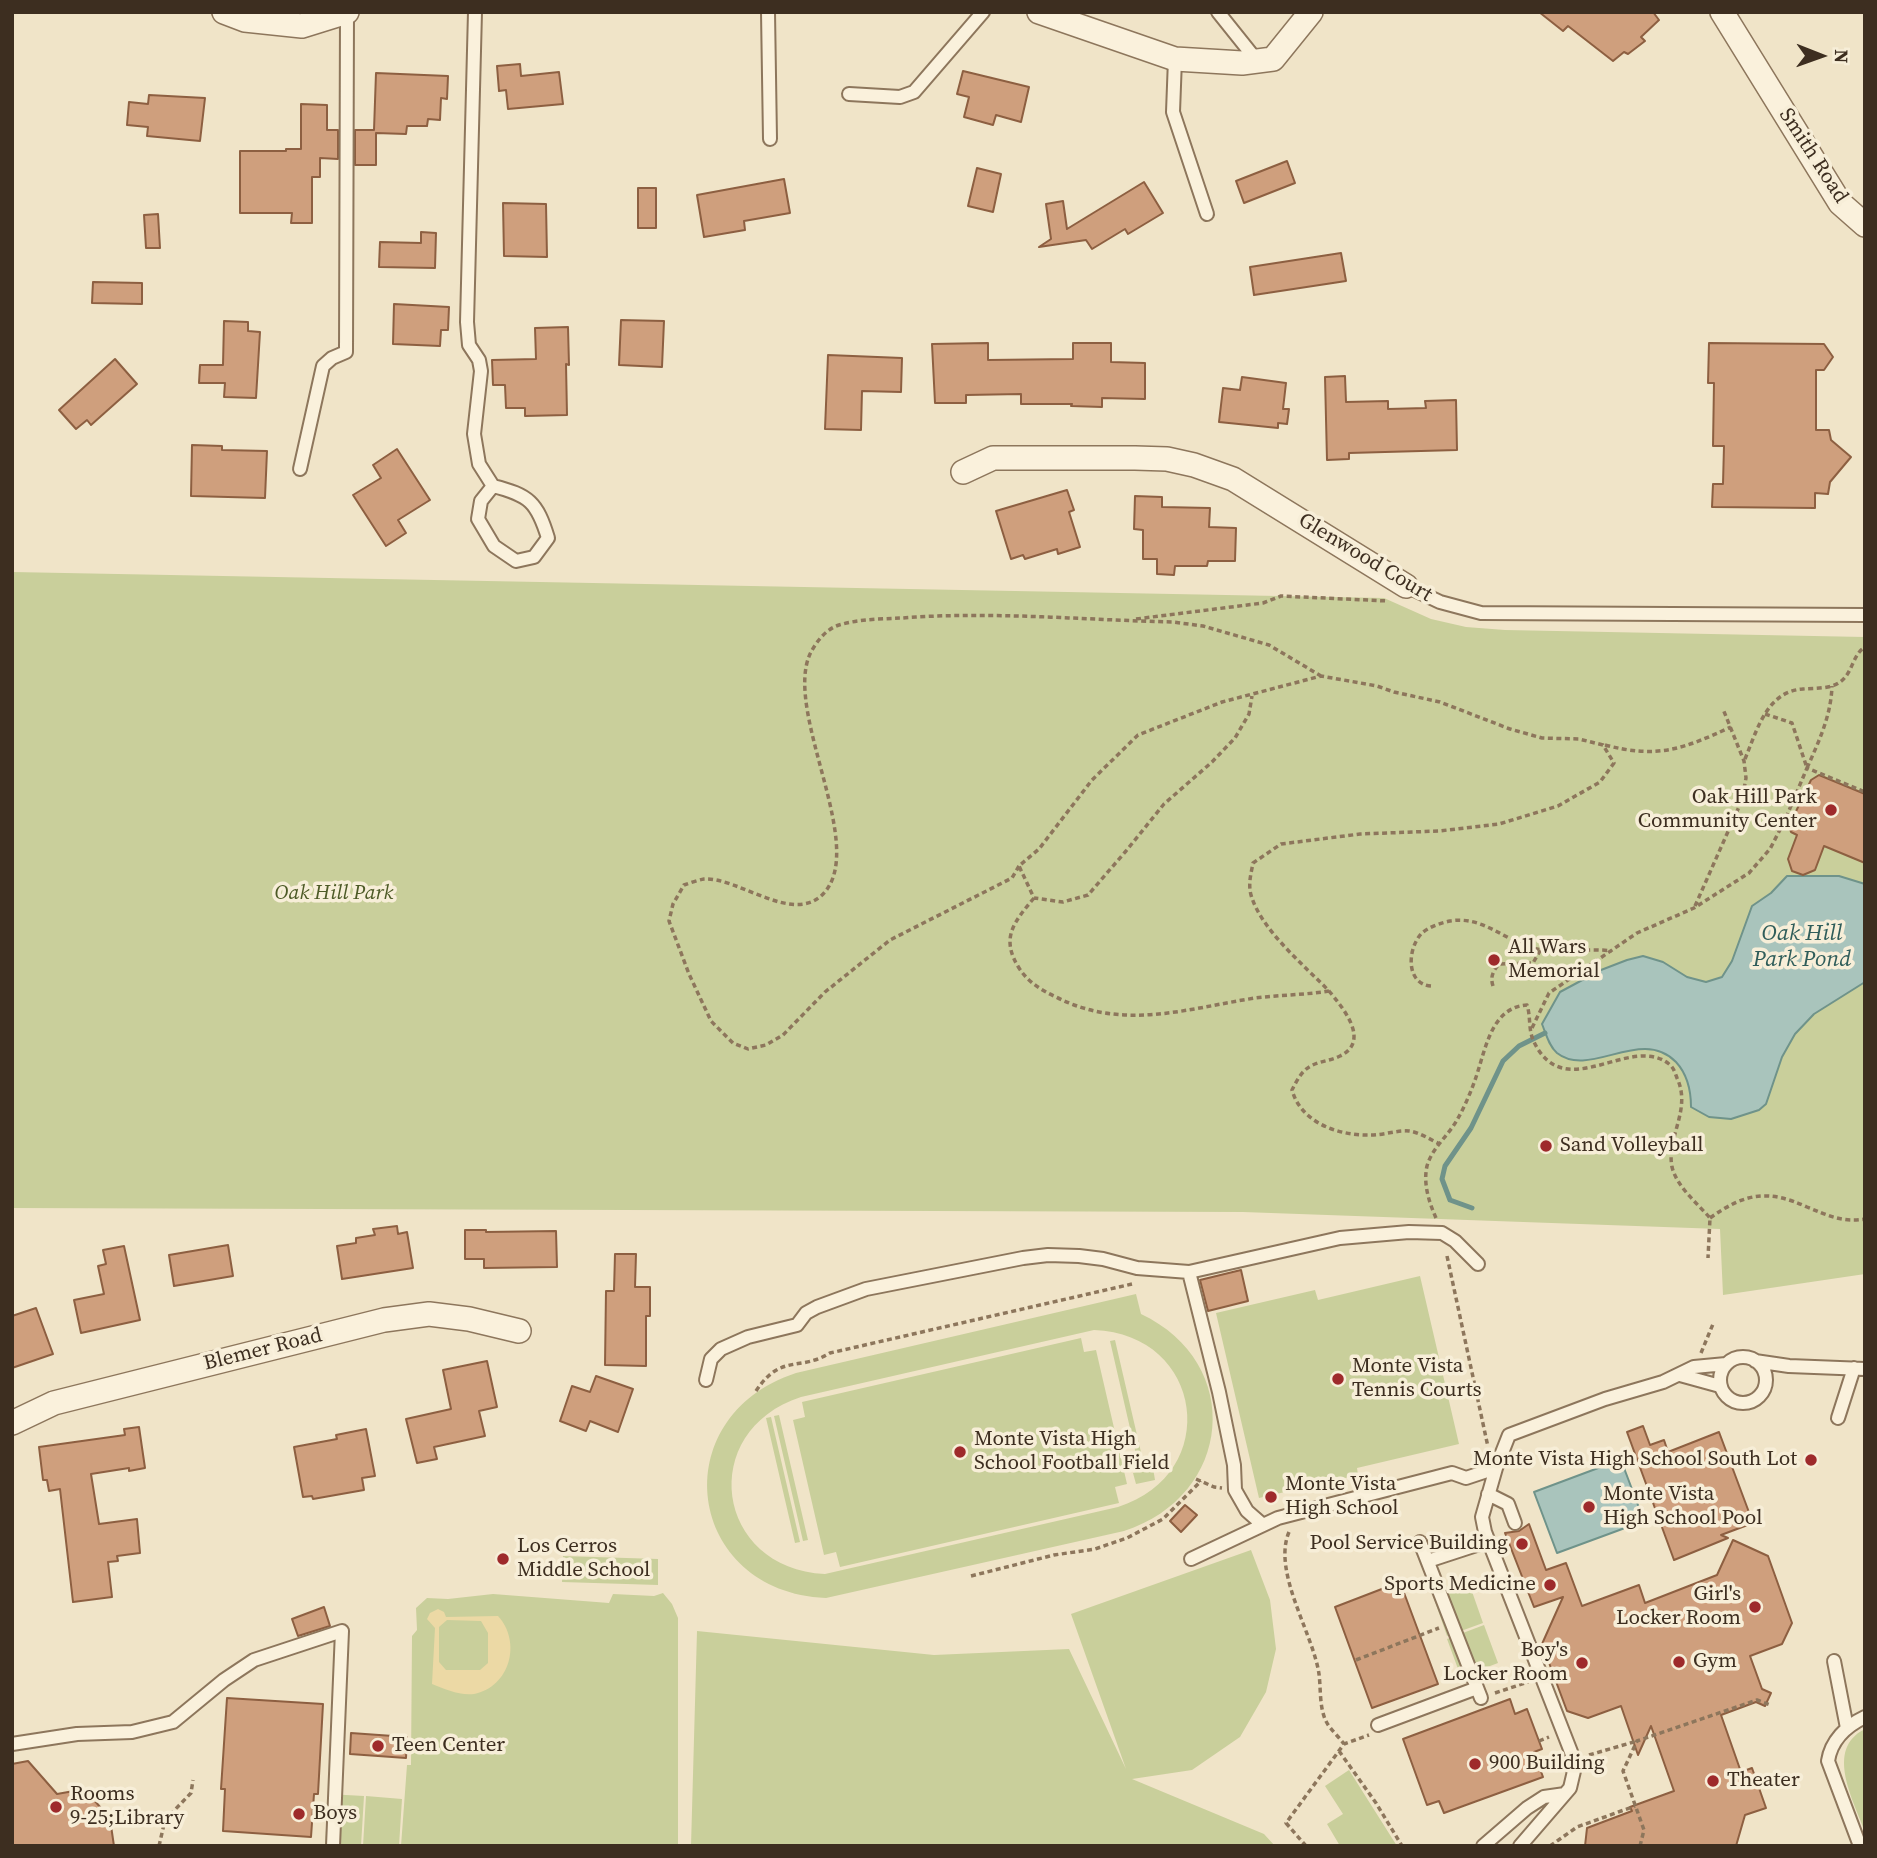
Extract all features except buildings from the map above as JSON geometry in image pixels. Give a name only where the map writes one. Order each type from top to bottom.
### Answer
[{"type":"street","points":[[225,12],[245,20],[302,26],[347,12]]},
{"type":"street","points":[[1039,12],[1080,19],[1175,59],[1242,63],[1273,59],[1311,12]]},
{"type":"street","name":"Smith Road","points":[[1722,12],[1840,203],[1865,225]]},
{"type":"street","name":"Glenwood Court","points":[[963,472],[993,458],[1135,458],[1194,465],[1233,479],[1406,586]]},
{"type":"street","name":"Blemer Road","points":[[12,1423],[54,1403],[384,1320],[429,1314],[469,1319],[519,1331]]},
{"type":"lane","points":[[300,469],[323,366],[332,358],[346,352],[347,12]]},
{"type":"lane","points":[[475,12],[467,322],[469,345],[480,360],[481,371],[474,434],[479,464],[493,486],[518,492],[540,512],[548,538],[534,557],[516,561],[494,546],[478,519],[481,501],[493,486]]},
{"type":"lane","points":[[768,12],[770,139]]},
{"type":"lane","points":[[849,94],[900,97],[914,92],[983,12]]},
{"type":"lane","points":[[1217,12],[1258,62]]},
{"type":"lane","points":[[1175,59],[1173,112],[1207,214]]},
{"type":"lane","name":"Glenwood Court","points":[[1406,586],[1440,602],[1481,613],[1865,615]]},
{"type":"lane","points":[[706,1380],[711,1359],[721,1349],[748,1338],[797,1325],[806,1313],[817,1307],[866,1289],[988,1263],[1048,1255],[1103,1259],[1138,1268],[1189,1272],[1339,1238],[1442,1233],[1455,1241],[1478,1264]]},
{"type":"lane","points":[[1189,1272],[1219,1392],[1234,1465],[1236,1490],[1247,1511],[1263,1525]]},
{"type":"lane","points":[[1680,1376],[1685,1370],[1694,1367],[1726,1364],[1740,1357],[1789,1366],[1860,1368],[1838,1418]]},
{"type":"lane","points":[[1726,1364],[1720,1378],[1720,1386],[1727,1398],[1740,1404],[1754,1401],[1763,1392],[1765,1373],[1755,1361]]},
{"type":"lane","points":[[1765,1386],[1789,1366]]},
{"type":"lane","points":[[1520,1846],[1570,1788],[1573,1760],[1482,1517],[1509,1435],[1605,1399],[1680,1376],[1720,1386]]},
{"type":"lane","points":[[1191,1559],[1278,1518],[1452,1472],[1466,1478],[1496,1468]]},
{"type":"lane","points":[[1488,1494],[1508,1504],[1515,1523]]},
{"type":"lane","points":[[1427,1561],[1489,1541]]},
{"type":"lane","points":[[1378,1728],[1479,1693],[1420,1542]]},
{"type":"lane","points":[[12,1744],[77,1734],[132,1732],[173,1721],[254,1660],[342,1631],[333,1846]]},
{"type":"lane","points":[[1834,1661],[1847,1728]]},
{"type":"lane","points":[[1860,1846],[1828,1761],[1832,1746],[1847,1728],[1865,1717]]},
{"type":"lane","points":[[1483,1846],[1544,1797],[1565,1794]]},
{"type":"path","points":[[1123,621],[1263,603],[1281,596],[1395,601],[1401,598],[1406,586]]},
{"type":"path","points":[[1321,676],[1222,702],[1138,735],[1092,780],[1038,849],[1019,866],[1012,878],[890,940],[825,992],[783,1035],[766,1045],[748,1049],[733,1043],[711,1021],[688,974],[669,921],[673,904],[684,886],[703,879],[720,881],[790,904],[804,903],[820,897],[831,881],[837,852],[832,813],[806,704],[805,677],[810,656],[822,635],[838,625],[944,615],[1173,622],[1203,626],[1269,645],[1321,676],[1377,686],[1440,702],[1510,729],[1542,738],[1579,739],[1633,752],[1662,752],[1690,746],[1731,727]]},
{"type":"path","points":[[1744,761],[1773,701],[1793,690],[1832,686],[1842,681],[1849,673],[1857,654],[1865,647]]},
{"type":"path","points":[[1531,1032],[1549,993],[1637,933],[1694,908],[1749,873],[1770,849],[1786,820],[1828,717],[1832,686]]},
{"type":"path","points":[[1034,898],[1063,902],[1088,895],[1164,804],[1235,738],[1249,714],[1252,695]]},
{"type":"path","points":[[1694,908],[1742,800],[1746,778],[1744,761],[1723,709]]},
{"type":"path","points":[[1765,715],[1792,723],[1807,768],[1865,792]]},
{"type":"path","points":[[1440,1144],[1412,1131],[1371,1135],[1339,1132],[1303,1112],[1295,1102],[1292,1090],[1304,1072],[1319,1062],[1341,1056],[1351,1045],[1354,1028],[1345,1009],[1262,918],[1251,894],[1249,880],[1253,863],[1281,844],[1360,834],[1439,831],[1499,824],[1558,806],[1600,782],[1614,763],[1603,745]]},
{"type":"path","points":[[1019,866],[1034,898]]},
{"type":"path","points":[[1034,898],[1021,913],[1010,933],[1011,955],[1023,974],[1039,988],[1078,1008],[1145,1017],[1257,998],[1329,992]]},
{"type":"path","points":[[1431,986],[1423,985],[1415,979],[1411,967],[1417,941],[1433,926],[1449,921],[1466,920],[1494,928],[1527,946],[1541,949],[1559,952],[1596,949],[1612,951]]},
{"type":"path","points":[[1493,986],[1491,980],[1499,964],[1533,963],[1541,949]]},
{"type":"path","points":[[1505,1013],[1527,1005],[1535,1043],[1546,1059],[1560,1067],[1585,1069],[1636,1056],[1657,1056],[1672,1066],[1681,1085],[1682,1101],[1671,1156],[1673,1169],[1677,1180],[1710,1219],[1708,1258]]},
{"type":"path","points":[[1710,1219],[1754,1195],[1779,1197],[1832,1218],[1853,1221],[1865,1219]]},
{"type":"path","points":[[756,1391],[774,1369],[830,1353],[1139,1283]]},
{"type":"path","points":[[1700,1358],[1713,1324]]},
{"type":"path","points":[[971,1576],[1054,1555],[1095,1549],[1127,1538],[1163,1519],[1198,1480],[1214,1487],[1236,1490]]},
{"type":"path","points":[[1278,1518],[1291,1528],[1285,1542],[1285,1557],[1294,1598],[1319,1674],[1319,1690],[1326,1721],[1344,1744]]},
{"type":"path","points":[[1356,1660],[1451,1623]]},
{"type":"path","points":[[1479,1693],[1543,1676]]},
{"type":"path","points":[[1573,1760],[1757,1700],[1770,1705]]},
{"type":"path","points":[[1306,1846],[1286,1823],[1344,1744],[1378,1728]]},
{"type":"path","points":[[1637,1741],[1623,1771],[1644,1830],[1640,1846]]},
{"type":"path","points":[[1339,1751],[1402,1846]]},
{"type":"path","points":[[159,1846],[165,1820],[191,1793],[193,1780]]},
{"type":"path","points":[[1550,1846],[1577,1827],[1636,1806]]},
{"type":"green space","name":"Oak Hill Park","points":[[12,572],[1384,598],[1431,619],[1466,627],[1865,637],[1865,1274],[1723,1295],[1720,1229],[1243,1212],[12,1208]]},
{"type":"green space","name":"Monte Vista Tennis Courts","points":[[1420,1276],[1459,1444],[1357,1468],[1358,1475],[1259,1498],[1216,1313],[1315,1290],[1318,1300]]},
{"type":"green space","points":[[1136,1294],[1141,1314],[1175,1336],[1198,1364],[1210,1395],[1212,1428],[1205,1460],[1187,1489],[1160,1514],[1124,1531],[826,1598],[779,1588],[743,1566],[720,1536],[708,1500],[710,1462],[724,1426],[753,1395],[796,1373]],"holes":[[[1094,1330],[1131,1337],[1159,1355],[1178,1379],[1187,1408],[1186,1438],[1174,1466],[1152,1490],[1118,1507],[825,1574],[788,1566],[760,1549],[741,1525],[732,1496],[733,1467],[745,1438],[767,1414],[801,1397]]]},
{"type":"green space","name":"Monte Vista High School Football Field","points":[[1081,1338],[1084,1352],[1096,1350],[1127,1484],[1115,1487],[1119,1503],[840,1567],[836,1552],[824,1555],[793,1420],[805,1417],[802,1402]]},
{"type":"green space","points":[[1115,1340],[1143,1461],[1147,1461],[1149,1468],[1153,1468],[1155,1480],[1136,1484],[1133,1473],[1136,1472],[1134,1464],[1138,1463],[1110,1341]]},
{"type":"green space","points":[[779,1415],[808,1540],[803,1541],[774,1416]]},
{"type":"green space","points":[[771,1417],[800,1542],[795,1543],[766,1418]]},
{"type":"green space","points":[[1251,1550],[1270,1600],[1276,1649],[1266,1692],[1240,1737],[1192,1770],[1132,1779],[1264,1834],[1275,1846],[691,1846],[697,1631],[934,1655],[1069,1649],[1126,1769],[1071,1614]]},
{"type":"green space","points":[[563,1556],[658,1559],[658,1585],[562,1582]]},
{"type":"green space","points":[[1469,1583],[1483,1623],[1447,1636],[1433,1596]]},
{"type":"green space","points":[[663,1593],[678,1618],[678,1846],[401,1846],[407,1765],[411,1765],[412,1636],[417,1630],[416,1608],[427,1598],[448,1599],[493,1594],[609,1603],[613,1594],[654,1596]]},
{"type":"green space","points":[[1484,1625],[1498,1663],[1461,1677],[1447,1639]]},
{"type":"green space","points":[[1865,1729],[1865,1832],[1849,1791],[1844,1762],[1846,1749],[1853,1738]]},
{"type":"green space","points":[[1349,1770],[1397,1846],[1340,1846],[1327,1824],[1343,1814],[1325,1786]]},
{"type":"green space","points":[[328,1794],[364,1796],[361,1846],[325,1846]]},
{"type":"green space","points":[[366,1796],[402,1799],[399,1846],[363,1846]]},
{"type":"sand","points":[[438,1609],[444,1612],[446,1617],[498,1616],[509,1638],[510,1650],[504,1673],[496,1683],[474,1694],[453,1692],[432,1684],[435,1628],[427,1619],[430,1613]],"holes":[[[447,1620],[481,1621],[488,1633],[488,1663],[480,1670],[446,1670],[439,1662],[439,1627]]]},
{"type":"water","name":"Oak Hill Park Pond","points":[[1787,876],[1839,876],[1865,884],[1865,982],[1814,1014],[1795,1034],[1782,1057],[1766,1104],[1759,1110],[1731,1119],[1709,1117],[1691,1107],[1686,1077],[1676,1062],[1662,1052],[1632,1050],[1585,1060],[1570,1059],[1554,1050],[1542,1024],[1560,992],[1601,970],[1643,956],[1663,962],[1687,977],[1706,982],[1722,977],[1732,961],[1752,906],[1771,893]]},
{"type":"water","name":"Monte Vista High School Pool","points":[[1625,1458],[1628,1466],[1624,1468],[1644,1521],[1557,1553],[1534,1492]]},
{"type":"waterway","points":[[1472,1208],[1450,1200],[1442,1179],[1445,1166],[1471,1128],[1503,1061],[1519,1046],[1545,1033]]},
{"type":"place","name":"Oak Hill Park Community Center","points":[[1831,810]]},
{"type":"place","name":"All Wars Memorial","points":[[1494,960]]},
{"type":"place","name":"Sand Volleyball","points":[[1546,1146]]},
{"type":"place","name":"Monte Vista Tennis Courts","points":[[1338,1379]]},
{"type":"place","name":"Monte Vista High School Football Field","points":[[960,1452]]},
{"type":"place","name":"Monte Vista High School South Lot","points":[[1811,1460]]},
{"type":"place","name":"Monte Vista High School","points":[[1271,1497]]},
{"type":"place","name":"Monte Vista High School Pool","points":[[1589,1507]]},
{"type":"place","name":"Pool Service Building","points":[[1522,1544]]},
{"type":"place","name":"Los Cerros Middle School","points":[[503,1559]]},
{"type":"place","name":"Sports Medicine","points":[[1550,1585]]},
{"type":"place","name":"Girl's Locker Room","points":[[1755,1607]]},
{"type":"place","name":"Gym","points":[[1679,1662]]},
{"type":"place","name":"Boy's Locker Room","points":[[1582,1663]]},
{"type":"place","name":"Teen Center","points":[[378,1746]]},
{"type":"place","name":"900 Building","points":[[1475,1764]]},
{"type":"place","name":"Theater","points":[[1713,1781]]},
{"type":"place","name":"Rooms 9-25;Library","points":[[56,1807]]},
{"type":"place","name":"Boys","points":[[299,1814]]}]
